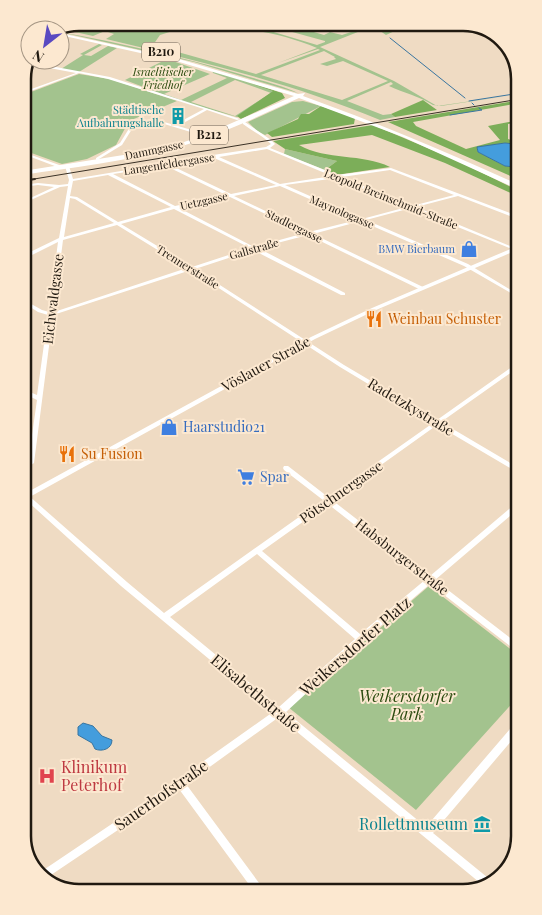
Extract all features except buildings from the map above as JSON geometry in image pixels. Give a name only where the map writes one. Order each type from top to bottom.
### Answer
[{"type":"main road","name":"B210","points":[[70,35],[219,70],[282,90],[297,97],[368,117],[511,179]]},
{"type":"main road","name":"B210","points":[[70,35],[199,62],[297,97],[313,100],[387,128],[511,184]]},
{"type":"main road","name":"Dammgasse","points":[[31,172],[155,152],[189,142],[297,97]]},
{"type":"street","points":[[64,70],[120,81],[205,110],[238,119]]},
{"type":"street","points":[[31,90],[79,73]]},
{"type":"street","points":[[176,126],[205,110]]},
{"type":"street","points":[[97,161],[97,159],[121,144],[134,126],[154,122],[194,132]]},
{"type":"street","points":[[244,123],[273,144],[267,148]]},
{"type":"street","name":"Langenfeldergasse","points":[[58,186],[109,174],[267,148]]},
{"type":"street","name":"Leopold Breinschmid-Straße","points":[[267,148],[511,247]]},
{"type":"street","points":[[31,156],[64,166]]},
{"type":"street","name":"Maynologasse","points":[[213,156],[471,268],[511,292]]},
{"type":"street","name":"Stadlergasse","points":[[166,165],[421,288]]},
{"type":"street","name":"Eichwaldgasse","points":[[32,463],[61,239],[71,182],[71,175],[64,166]]},
{"type":"street","name":"Uetzgasse","points":[[31,254],[61,239],[174,208],[279,185],[335,176],[390,169],[459,195]]},
{"type":"street","points":[[109,174],[343,294]]},
{"type":"street","points":[[31,185],[58,186]]},
{"type":"street","points":[[31,199],[58,186]]},
{"type":"street","points":[[459,195],[511,215]]},
{"type":"street","name":"Gallstraße","points":[[52,314],[254,248],[459,195]]},
{"type":"street","name":"Trennerstraße","points":[[68,197],[76,198],[306,342]]},
{"type":"street","name":"Vöslauer Straße","points":[[31,494],[306,342],[421,288],[511,251]]},
{"type":"street","points":[[31,305],[40,311],[52,314]]},
{"type":"street","name":"Radetzkystraße","points":[[306,342],[511,466]]},
{"type":"street","name":"Pötschnergasse","points":[[164,617],[257,550],[330,501],[511,370]]},
{"type":"street","points":[[31,395],[40,399]]},
{"type":"street","name":"Habsburgerstraße","points":[[286,468],[511,643]]},
{"type":"street","name":"Elisabethstraße","points":[[31,500],[85,551],[483,879]]},
{"type":"street","points":[[431,580],[511,511]]},
{"type":"street","points":[[257,550],[360,639]]},
{"type":"street","name":"Weikersdorfer Platz","points":[[279,712],[360,639],[431,580]]},
{"type":"street","name":"Sauerhofstraße","points":[[48,872],[180,784],[279,712]]},
{"type":"street","points":[[427,833],[511,733]]},
{"type":"street","points":[[180,784],[255,884]]},
{"type":"green space","points":[[79,31],[105,31],[93,36],[73,32]]},
{"type":"green space","points":[[105,31],[173,31],[160,35],[153,45],[256,74],[320,50],[318,49],[278,63],[317,48],[302,42],[257,31],[270,31],[317,45],[325,41],[289,31],[310,31],[324,35],[330,32],[342,35],[360,31],[320,47],[394,81],[436,105],[389,86],[393,84],[391,82],[347,101],[383,115],[391,114],[395,117],[380,120],[279,84],[106,39],[114,34]],"holes":[[[324,51],[336,59],[320,64],[327,66],[343,61],[388,81],[342,100],[261,75]]]},
{"type":"green space","points":[[380,31],[395,31],[386,35]]},
{"type":"green space","points":[[70,34],[196,62],[298,93],[194,62]]},
{"type":"green space","points":[[99,44],[102,45],[84,55],[91,56],[108,46],[117,48],[79,72],[67,70],[70,70],[70,63],[83,55],[80,54]]},
{"type":"green space","name":"Israelitischer Friedhof","points":[[167,59],[210,74],[164,94],[181,100],[227,78],[213,73],[212,70],[274,91],[237,117],[180,101],[125,80]],"holes":[[[235,80],[271,93],[235,116],[191,102]]]},
{"type":"green space","points":[[221,73],[282,93],[285,98],[241,119],[237,116],[273,91]]},
{"type":"green space","points":[[79,74],[110,79],[177,101],[129,121],[116,145],[87,159],[62,164],[31,153],[31,92]]},
{"type":"green space","points":[[423,100],[437,110],[395,117],[391,114]]},
{"type":"green space","points":[[303,101],[321,106],[265,135],[257,131],[248,122],[292,102]]},
{"type":"green space","points":[[511,102],[511,105],[413,122],[416,126],[466,149],[500,140],[488,126],[511,122],[508,124],[508,139],[511,140],[511,144],[477,148],[478,152],[505,166],[511,167],[511,176],[388,122]]},
{"type":"green space","points":[[321,106],[355,118],[354,124],[272,137],[267,133],[298,119],[301,114],[309,114]]},
{"type":"green space","points":[[373,125],[456,160],[511,187],[511,193],[445,163],[372,135],[299,145],[321,153],[368,160],[390,167],[336,175],[325,170],[337,161],[285,149],[273,141]]},
{"type":"green space","points":[[285,149],[337,161],[325,170],[284,154]]},
{"type":"green space","name":"Weikersdorfer Park","points":[[429,586],[511,650],[511,705],[416,810],[288,707]]},
{"type":"water","points":[[511,144],[511,167],[505,166],[478,152],[477,147]]},
{"type":"water","points":[[83,723],[93,726],[102,736],[112,740],[110,746],[103,750],[95,749],[92,743],[78,735],[78,727]]},
{"type":"waterway","points":[[390,38],[465,98]]},
{"type":"waterway","points":[[469,101],[511,94]]},
{"type":"waterway","points":[[450,115],[482,110],[479,108]]},
{"type":"railway","points":[[31,180],[511,100]]},
{"type":"railway","points":[[31,180],[35,179]]},
{"type":"place","name":"Städtische Aufbahrungshalle","points":[[178,116]]},
{"type":"place","name":"BMW Bierbaum","points":[[469,249]]},
{"type":"place","name":"Weinbau Schuster","points":[[374,319]]},
{"type":"place","name":"Haarstudio21","points":[[169,427]]},
{"type":"place","name":"Su Fusion","points":[[67,454]]},
{"type":"place","name":"Spar","points":[[246,477]]},
{"type":"place","name":"Klinikum Peterhof","points":[[47,776]]},
{"type":"place","name":"Rollettmuseum","points":[[482,824]]}]
